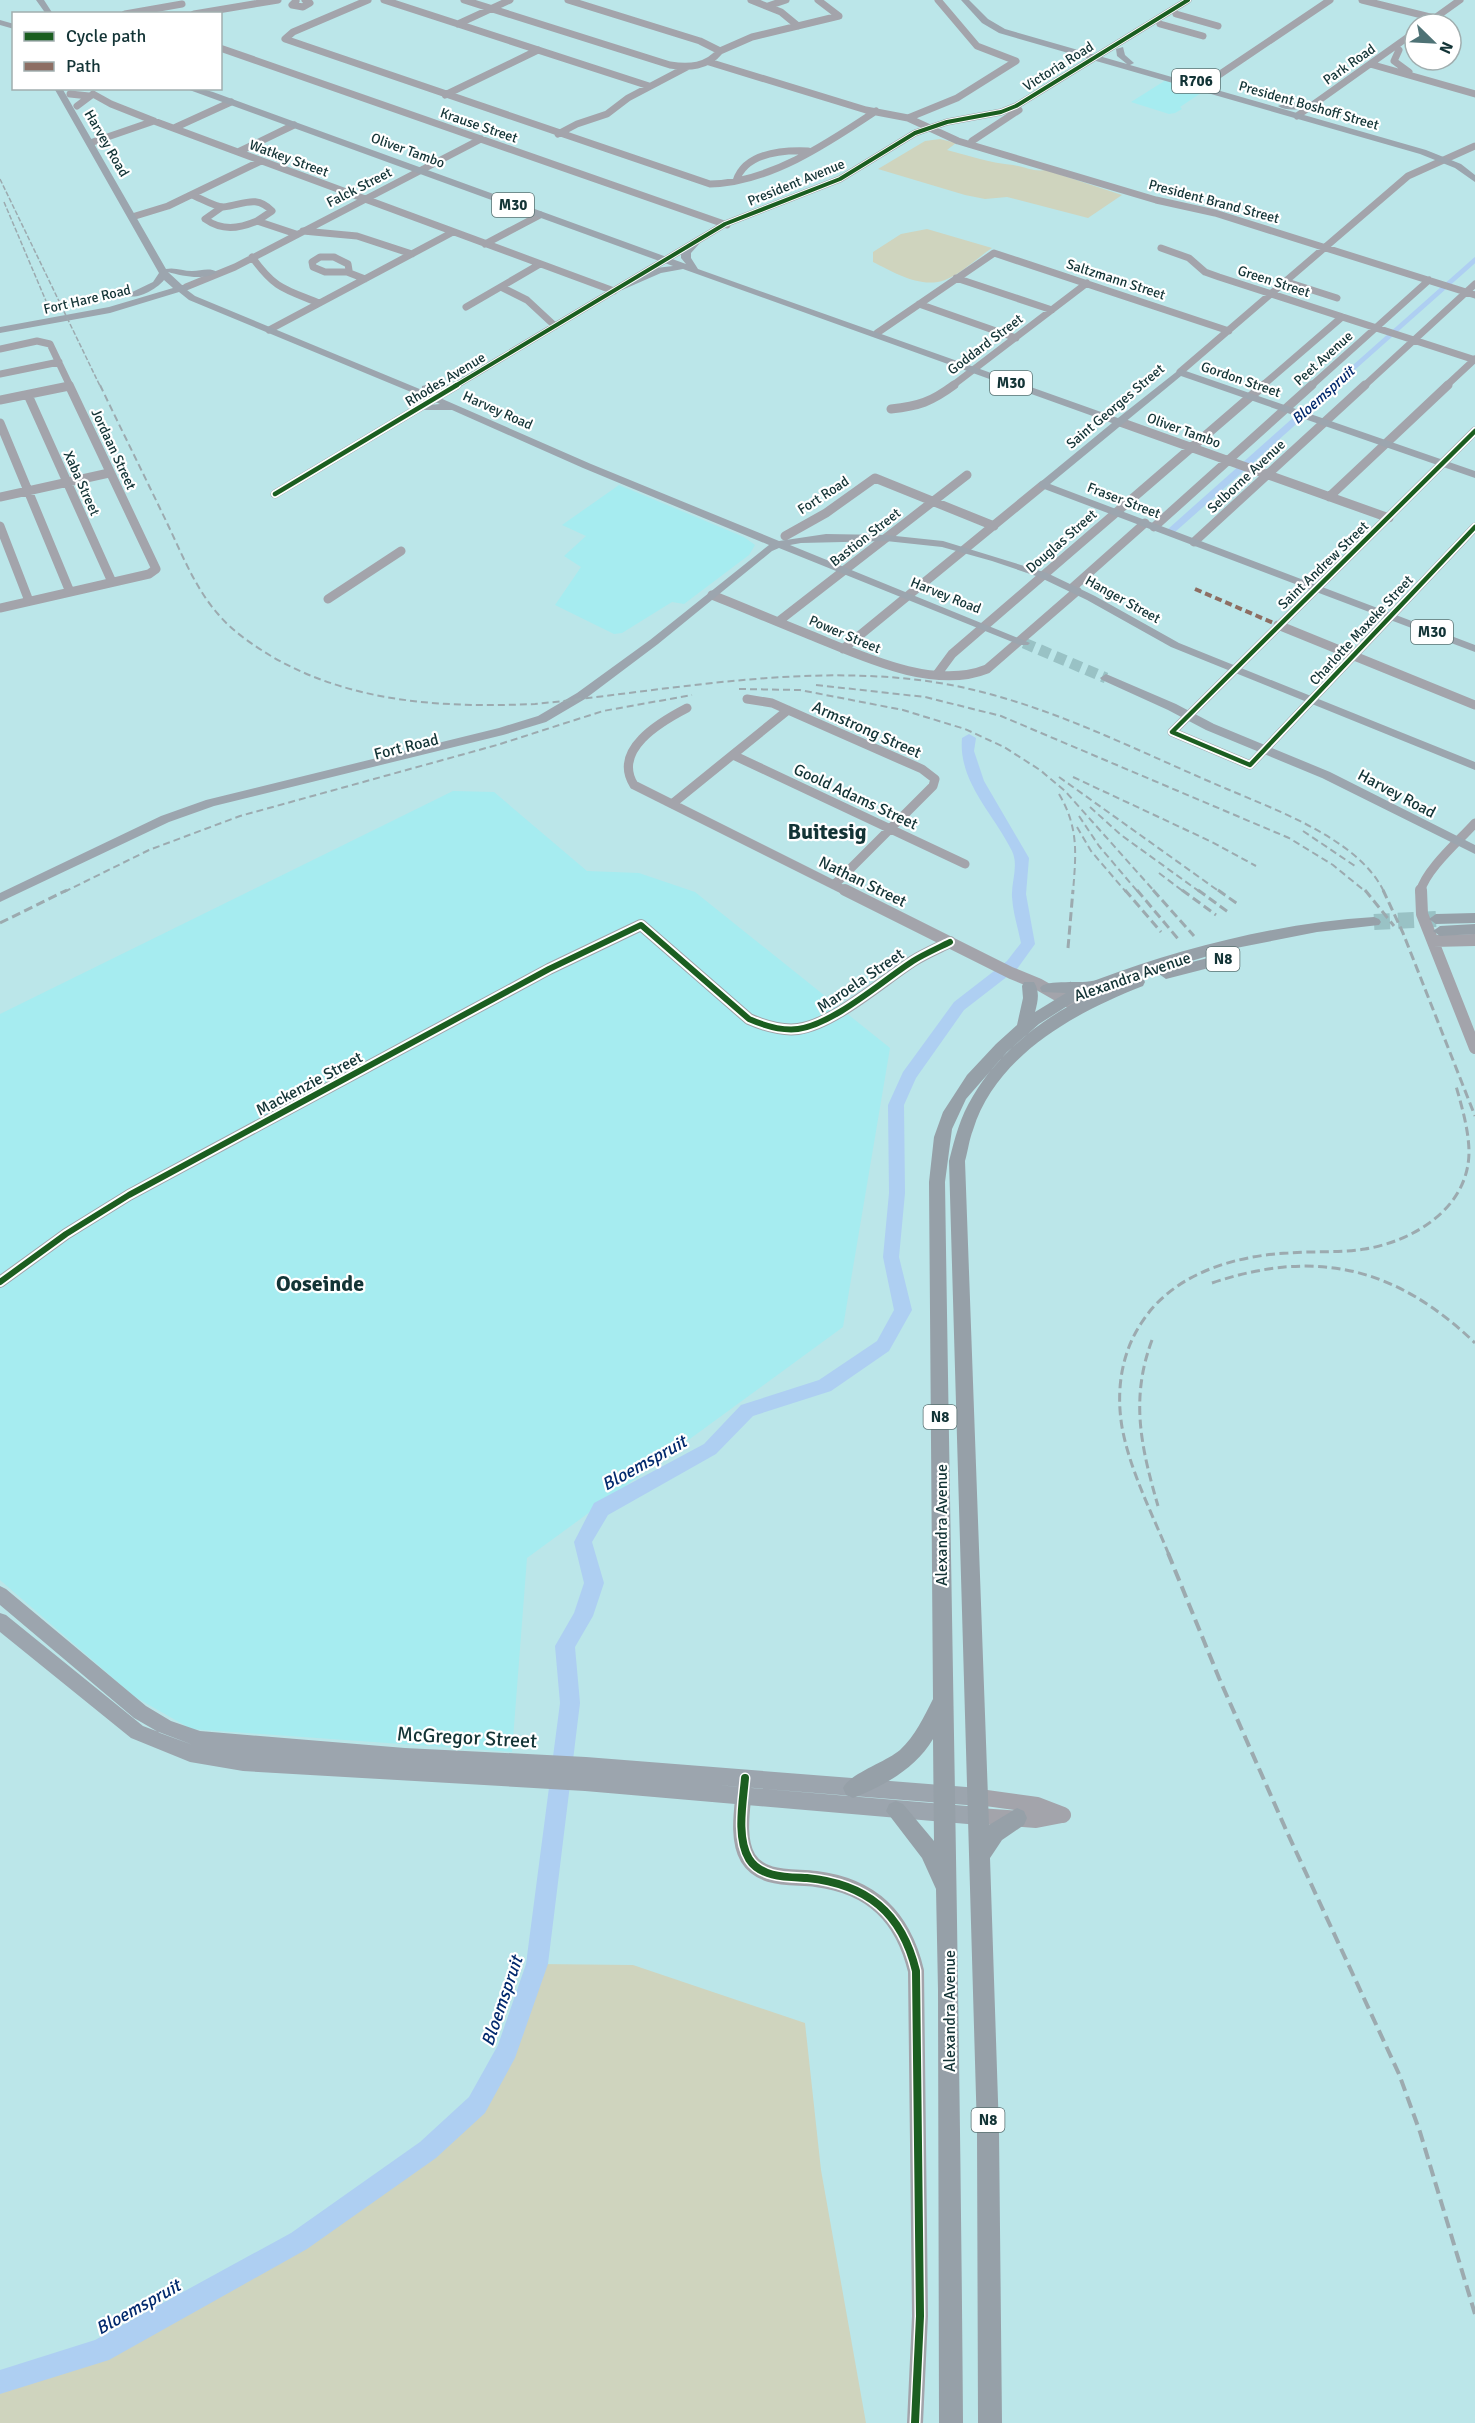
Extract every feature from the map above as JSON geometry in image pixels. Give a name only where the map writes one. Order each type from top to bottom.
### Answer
[{"type":"highway","points":[[1436,930],[1475,918]]},
{"type":"highway","name":"Alexandra Avenue","points":[[951,2423],[949,1917],[943,1803],[939,1162],[945,1127],[958,1098],[986,1063],[1024,1029],[1070,1006],[1136,983],[1196,966],[1377,927],[1306,929],[1190,955],[1100,985],[1070,1006],[1021,1049],[989,1083],[967,1120],[957,1161],[988,2131],[990,2423]]},
{"type":"highway","points":[[1436,930],[1475,929]]},
{"type":"highway","points":[[1047,988],[1070,990],[1100,985]]},
{"type":"highway","points":[[1024,1029],[1031,999],[1029,986]]},
{"type":"highway","points":[[853,1788],[893,1767],[913,1752],[927,1733],[942,1699]]},
{"type":"highway","points":[[896,1810],[931,1855],[939,1872],[949,1917]]},
{"type":"highway","points":[[980,1854],[995,1833],[1017,1818]]},
{"type":"main road","name":"R706","points":[[966,0],[980,17],[994,27],[1100,58]]},
{"type":"main road","name":"R706","points":[[974,0],[999,24],[1100,58]]},
{"type":"main road","points":[[1067,49],[1083,58],[1077,68]]},
{"type":"main road","points":[[1120,49],[1121,56],[1130,63]]},
{"type":"main road","name":"President Boshoff Street","points":[[1100,58],[1130,63],[1276,108],[1298,119],[1318,120],[1451,160]]},
{"type":"main road","name":"President Boshoff Street","points":[[1100,58],[1203,86]]},
{"type":"main road","name":"Harvey Road","points":[[59,90],[137,216]]},
{"type":"main road","name":"M30","points":[[195,90],[294,125]]},
{"type":"main road","name":"M30","points":[[204,90],[210,94]]},
{"type":"main road","name":"Harvey Road","points":[[69,91],[100,141],[167,272],[180,286],[200,302],[426,388],[439,397]]},
{"type":"main road","points":[[1318,104],[1318,120],[1285,116],[1276,108],[1318,104]]},
{"type":"main road","name":"Oliver Tambo","points":[[294,125],[1120,422]]},
{"type":"main road","name":"R706","points":[[1451,160],[1475,171]]},
{"type":"main road","name":"R706","points":[[1451,160],[1475,179]]},
{"type":"main road","name":"Oliver Tambo","points":[[420,170],[650,251],[666,259]]},
{"type":"main road","points":[[693,269],[686,258],[686,253],[694,244]]},
{"type":"main road","points":[[650,251],[678,250]]},
{"type":"main road","points":[[620,287],[659,270],[693,269]]},
{"type":"main road","points":[[94,308],[144,290],[160,281],[167,272],[190,274],[212,272]]},
{"type":"main road","name":"Harvey Road","points":[[180,286],[272,329],[439,397],[775,545],[806,554],[1021,642]]},
{"type":"main road","name":"Fort Hare Road","points":[[0,325],[94,308],[180,286]]},
{"type":"main road","name":"Fort Hare Road","points":[[0,330],[110,310],[180,286]]},
{"type":"main road","name":"Oliver Tambo","points":[[759,293],[877,333],[902,344]]},
{"type":"main road","points":[[110,310],[161,296],[200,302]]},
{"type":"main road","name":"Gordon Street","points":[[1180,372],[1475,475]]},
{"type":"main road","name":"Saint Georges Street","points":[[1043,485],[1180,372]]},
{"type":"main road","points":[[420,408],[457,405],[457,386],[426,388]]},
{"type":"main road","name":"Harvey Road","points":[[590,464],[740,525],[775,545]]},
{"type":"main road","name":"Fraser Street","points":[[1043,485],[1194,542]]},
{"type":"main road","points":[[757,537],[775,545]]},
{"type":"main road","name":"Hanger Street","points":[[836,538],[923,541],[964,549],[1043,575],[1074,589],[1175,645],[1475,766]]},
{"type":"main road","name":"Fort Road","points":[[0,898],[165,819],[229,802],[473,747],[556,720],[614,683],[775,545],[836,538]]},
{"type":"main road","name":"M30","points":[[1194,542],[1475,649]]},
{"type":"main road","name":"Harvey Road","points":[[1106,678],[1346,784],[1475,850]]},
{"type":"main road","name":"Fort Road","points":[[0,908],[163,829],[229,802]]},
{"type":"main road","name":"McGregor Street","points":[[0,1594],[140,1712],[166,1727],[200,1738],[227,1743],[405,1757],[536,1771]]},
{"type":"main road","name":"McGregor Street","points":[[0,1621],[137,1732],[160,1743],[207,1757],[260,1763],[586,1774],[744,1787],[896,1810],[943,1803]]},
{"type":"main road","name":"McGregor Street","points":[[744,1787],[853,1788],[979,1807]]},
{"type":"street","points":[[199,12],[212,8],[278,0]]},
{"type":"street","points":[[296,0],[291,4],[300,7],[309,4],[310,2],[305,0]]},
{"type":"street","points":[[368,0],[293,32],[285,39],[710,184],[721,185],[782,166],[876,111]]},
{"type":"street","points":[[384,0],[649,86]]},
{"type":"street","points":[[464,0],[670,65],[687,67]]},
{"type":"street","points":[[458,24],[510,0]]},
{"type":"street","points":[[568,0],[712,45],[730,46]]},
{"type":"street","points":[[751,0],[768,6],[798,26]]},
{"type":"street","points":[[768,6],[786,0]]},
{"type":"street","points":[[711,61],[720,51],[752,37],[839,16],[818,0]]},
{"type":"street","points":[[910,117],[957,98],[1016,61],[977,46],[938,0]]},
{"type":"street","name":"Victoria Road","points":[[936,128],[999,117],[1038,101],[1144,27],[1188,0]]},
{"type":"street","name":"Victoria Road","points":[[936,128],[1001,112],[1029,98],[1077,68],[1120,49],[1198,0]]},
{"type":"street","points":[[1203,86],[1330,0]]},
{"type":"street","points":[[1362,0],[1408,12]]},
{"type":"street","points":[[1447,12],[1460,0]]},
{"type":"street","points":[[1450,12],[1469,0]]},
{"type":"street","points":[[134,12],[180,2]]},
{"type":"street","points":[[405,6],[413,3]]},
{"type":"street","points":[[1176,14],[1218,26]]},
{"type":"street","points":[[1160,24],[1203,36]]},
{"type":"street","points":[[1144,27],[1153,28]]},
{"type":"street","name":"Park Road","points":[[1375,65],[1403,42]]},
{"type":"street","points":[[712,45],[720,51]]},
{"type":"street","name":"Park Road","points":[[1298,119],[1403,47]]},
{"type":"street","name":"Krause Street","points":[[222,48],[692,212],[728,219]]},
{"type":"street","points":[[445,95],[538,50]]},
{"type":"street","points":[[1399,50],[1394,57],[1395,63],[1412,74]]},
{"type":"street","points":[[558,134],[577,124],[607,114],[628,98],[687,67],[711,61],[876,111],[910,117],[936,128]]},
{"type":"street","points":[[670,65],[674,74]]},
{"type":"street","points":[[1375,65],[1475,92]]},
{"type":"street","points":[[1375,65],[1475,92]]},
{"type":"street","points":[[1063,78],[1071,80]]},
{"type":"street","name":"Watkey Street","points":[[69,91],[91,95],[238,153],[540,264],[620,287]]},
{"type":"street","points":[[77,106],[91,95]]},
{"type":"street","points":[[1029,98],[1038,101]]},
{"type":"street","points":[[174,128],[231,102]]},
{"type":"street","points":[[976,144],[1019,110]]},
{"type":"street","points":[[90,143],[154,121]]},
{"type":"street","points":[[238,153],[294,125]]},
{"type":"street","name":"President Avenue","points":[[896,146],[936,128]]},
{"type":"street","name":"President Avenue","points":[[728,219],[840,179],[915,133],[936,128]]},
{"type":"street","name":"President Brand Street","points":[[936,128],[958,141],[976,144]]},
{"type":"street","name":"President Brand Street","points":[[936,128],[976,144],[1156,200],[1215,213],[1467,292]]},
{"type":"street","points":[[919,137],[945,137],[958,141]]},
{"type":"street","name":"Falck Street","points":[[180,286],[227,271],[481,138]]},
{"type":"street","name":"Saint Georges Street","points":[[1180,372],[1403,182],[1475,146]]},
{"type":"street","points":[[736,181],[742,168],[758,158],[784,151],[809,151]]},
{"type":"street","name":"Saint Georges Street","points":[[1451,160],[1475,152]]},
{"type":"street","points":[[137,216],[192,195],[261,161]]},
{"type":"street","points":[[192,195],[222,207]]},
{"type":"street","points":[[245,199],[272,208],[271,213],[257,221],[234,230],[206,221],[206,217],[222,207],[245,199]]},
{"type":"street","points":[[485,244],[540,215]]},
{"type":"street","points":[[666,259],[694,244],[728,219]]},
{"type":"street","points":[[666,259],[728,219]]},
{"type":"street","points":[[257,221],[299,233],[357,236],[412,254]]},
{"type":"street","points":[[272,329],[453,232]]},
{"type":"street","name":"Green Street","points":[[1161,248],[1189,258],[1209,274],[1475,360]]},
{"type":"street","name":"Saltzmann Street","points":[[956,278],[994,253],[1229,331]]},
{"type":"street","points":[[250,258],[277,286],[319,303]]},
{"type":"street","name":"Falck Street","points":[[180,286],[250,258]]},
{"type":"street","name":"Rhodes Avenue","points":[[275,494],[666,259]]},
{"type":"street","points":[[466,307],[540,264]]},
{"type":"street","points":[[347,272],[365,279]]},
{"type":"street","points":[[877,333],[956,278],[1052,310]]},
{"type":"street","name":"Peet Avenue","points":[[973,675],[987,669],[1021,642],[1074,589],[1231,461],[1380,329],[1429,280]]},
{"type":"street","points":[[1287,282],[1337,298]]},
{"type":"street","name":"Goddard Street","points":[[891,409],[926,404],[1088,283]]},
{"type":"street","name":"Selborne Avenue","points":[[1194,542],[1320,421],[1475,284]]},
{"type":"street","points":[[501,286],[527,300],[555,326]]},
{"type":"street","points":[[1264,302],[1300,303]]},
{"type":"street","points":[[920,304],[1016,338]]},
{"type":"street","name":"Douglas Street","points":[[938,673],[946,660],[983,627],[1342,317]]},
{"type":"street","name":"Jordaan Street","points":[[0,349],[44,341],[50,344],[59,362],[155,565],[155,571],[112,582]]},
{"type":"street","points":[[1329,497],[1475,360]]},
{"type":"street","points":[[0,374],[59,362]]},
{"type":"street","points":[[0,400],[69,386]]},
{"type":"street","name":"Xaba Street","points":[[28,394],[112,582]]},
{"type":"street","name":"Oliver Tambo","points":[[1120,422],[1389,518]]},
{"type":"street","points":[[0,423],[70,592]]},
{"type":"street","name":"Saint Andrew Street","points":[[1189,716],[1475,431]]},
{"type":"street","points":[[0,496],[110,473]]},
{"type":"street","name":"Bastion Street","points":[[779,621],[967,475]]},
{"type":"street","name":"Fort Road","points":[[775,545],[826,513],[875,478],[932,502]]},
{"type":"street","name":"Saint Georges Street","points":[[843,649],[1043,485]]},
{"type":"street","points":[[932,502],[994,526]]},
{"type":"street","points":[[0,526],[29,601]]},
{"type":"street","name":"Charlotte Maxeke Street","points":[[1189,716],[1172,732],[1250,765],[1475,527]]},
{"type":"street","points":[[328,599],[401,551]]},
{"type":"street","points":[[0,608],[112,582]]},
{"type":"street","name":"Power Street","points":[[716,596],[896,669],[973,675]]},
{"type":"street","points":[[1278,626],[1475,705]]},
{"type":"street","name":"Armstrong Street","points":[[747,699],[772,703],[869,745],[933,776],[935,783],[933,786],[834,885]]},
{"type":"street","name":"Nathan Street","points":[[687,708],[677,713],[632,750],[628,759],[631,783],[982,959],[1047,988],[1070,1006]]},
{"type":"street","points":[[672,804],[788,710]]},
{"type":"street","name":"Goold Adams Street","points":[[734,755],[965,864]]},
{"type":"street","points":[[1475,823],[1427,877],[1420,893],[1422,914],[1436,930],[1475,1048]]},
{"type":"street","name":"Maroela Street","points":[[641,925],[749,1019],[760,1025],[784,1031],[811,1027],[826,1020],[915,959],[950,942]]},
{"type":"street","name":"Mackenzie Street","points":[[0,1282],[66,1234],[129,1196],[549,969],[641,925]]},
{"type":"street","points":[[1436,930],[1475,939]]},
{"type":"street","name":"Nathan Street","points":[[1013,974],[1029,986],[1070,1006]]},
{"type":"street","points":[[744,1787],[743,1839],[745,1851],[753,1865],[769,1874],[834,1882],[868,1896],[895,1918],[913,1952],[916,1971],[920,2304],[915,2423]]},
{"type":"street","points":[[1037,1805],[1063,1815],[1036,1820],[1017,1818],[979,1807],[1037,1805]]},
{"type":"shaded area","points":[[1166,80],[1204,91],[1180,107],[1182,109],[1169,114],[1131,102]]},
{"type":"shaded area","points":[[619,485],[744,537],[755,545],[749,555],[684,604],[672,602],[622,633],[614,634],[555,605],[581,567],[564,556],[586,536],[562,525]]},
{"type":"shaded area","points":[[453,791],[494,792],[587,871],[639,873],[695,892],[890,1048],[843,1327],[527,1558],[512,1752],[191,1729],[135,1697],[0,1580],[0,1014]]},
{"type":"green space","points":[[940,139],[956,143],[947,150],[996,163],[1033,170],[1046,170],[1122,195],[1088,218],[1007,197],[985,199],[965,195],[878,169],[925,141]]},
{"type":"green space","points":[[927,229],[992,248],[957,274],[936,282],[917,281],[873,262],[873,252],[901,234]]},
{"type":"green space","points":[[537,1964],[633,1965],[805,2023],[821,2170],[866,2423],[0,2423],[0,2382],[100,2351],[299,2241],[428,2150],[477,2105],[507,2050]]},
{"type":"waterway","name":"Bloemspruit","points":[[1333,386],[1475,260]]},
{"type":"waterway","name":"Bloemspruit","points":[[1171,531],[1335,385]]},
{"type":"waterway","name":"Bloemspruit","points":[[0,2382],[100,2351],[299,2241],[428,2150],[477,2105],[507,2050],[537,1964],[570,1703],[565,1646],[583,1616],[594,1583],[583,1542],[601,1509],[710,1449],[747,1410],[825,1386],[883,1346],[903,1310],[891,1257],[897,1193],[896,1105],[909,1076],[959,1006],[1012,965],[1028,944],[1019,894],[1022,858],[977,781],[968,751],[969,738]]},
{"type":"tunnel","points":[[1024,643],[1106,678]]},
{"type":"tunnel","points":[[1374,922],[1436,919]]},
{"type":"railway","points":[[0,179],[100,386]]},
{"type":"railway","points":[[4,202],[46,301]]},
{"type":"railway","points":[[100,385],[202,593],[224,620],[243,637],[271,656],[302,672],[366,693],[399,699],[467,705],[535,704],[699,684],[811,676],[866,676],[921,680],[974,690],[1071,721],[1292,817],[1337,842],[1356,857],[1372,874],[1384,892]]},
{"type":"railway","points":[[816,685],[925,697],[1001,716],[1289,838],[1333,865],[1366,892]]},
{"type":"railway","points":[[739,689],[800,690],[903,710],[965,729],[1004,747],[1040,770],[1065,791],[1155,892]]},
{"type":"railway","points":[[64,892],[149,850],[240,816],[497,745],[603,711],[692,695]]},
{"type":"railway","points":[[1059,777],[1220,892]]},
{"type":"railway","points":[[1073,777],[1212,842],[1256,866]]},
{"type":"railway","points":[[1059,794],[1070,818],[1075,842],[1073,892]]},
{"type":"railway","points":[[1090,807],[1121,835],[1200,892]]},
{"type":"railway","points":[[1079,816],[1099,846],[1138,892]]},
{"type":"railway","points":[[1077,827],[1091,851],[1126,892]]},
{"type":"railway","points":[[1303,831],[1355,866]]},
{"type":"railway","points":[[1159,873],[1184,892]]},
{"type":"railway","points":[[0,923],[67,890]]},
{"type":"railway","points":[[1068,948],[1073,890]]},
{"type":"railway","points":[[1125,890],[1161,932]]},
{"type":"railway","points":[[1137,890],[1179,940]]},
{"type":"railway","points":[[1153,890],[1194,936]]},
{"type":"railway","points":[[1182,890],[1216,915]]},
{"type":"railway","points":[[1198,890],[1228,912]]},
{"type":"railway","points":[[1218,890],[1239,905]]},
{"type":"railway","points":[[1365,890],[1394,926]]},
{"type":"railway","points":[[1384,892],[1403,933],[1475,1116]]},
{"type":"railway","points":[[1169,1555],[1130,1460],[1120,1413],[1120,1386],[1125,1359],[1142,1322],[1170,1291],[1187,1280],[1226,1263],[1267,1255],[1365,1249],[1402,1238],[1435,1219],[1449,1205],[1466,1173],[1469,1153],[1468,1136],[1456,1086]]},
{"type":"railway","points":[[1212,1283],[1250,1272],[1286,1267],[1320,1267],[1353,1271],[1384,1281],[1415,1297],[1445,1317],[1475,1343]]},
{"type":"railway","points":[[1152,1340],[1141,1383],[1140,1423],[1158,1506]]},
{"type":"railway","points":[[1168,1553],[1219,1678],[1287,1832],[1399,2074],[1420,2132],[1475,2314]]},
{"type":"marked path","points":[[1195,589],[1278,625]]},
{"type":"cycle path","points":[[275,494],[725,224],[840,179],[915,133],[947,122],[1001,112],[1016,106],[1188,0]]},
{"type":"cycle path","points":[[1475,431],[1172,732],[1250,765],[1475,527]]},
{"type":"cycle path","points":[[0,1282],[66,1234],[129,1195],[549,969],[641,925],[749,1019],[769,1027],[788,1030],[826,1020],[916,959],[950,942]]},
{"type":"cycle path","points":[[745,1778],[743,1842],[749,1859],[755,1866],[778,1876],[833,1882],[867,1896],[882,1906],[894,1919],[911,1951],[916,1971],[920,2316],[915,2423]]},
{"type":"district","name":"Buitesig","points":[[827,831]]},
{"type":"district","name":"Ooseinde","points":[[320,1283]]}]
